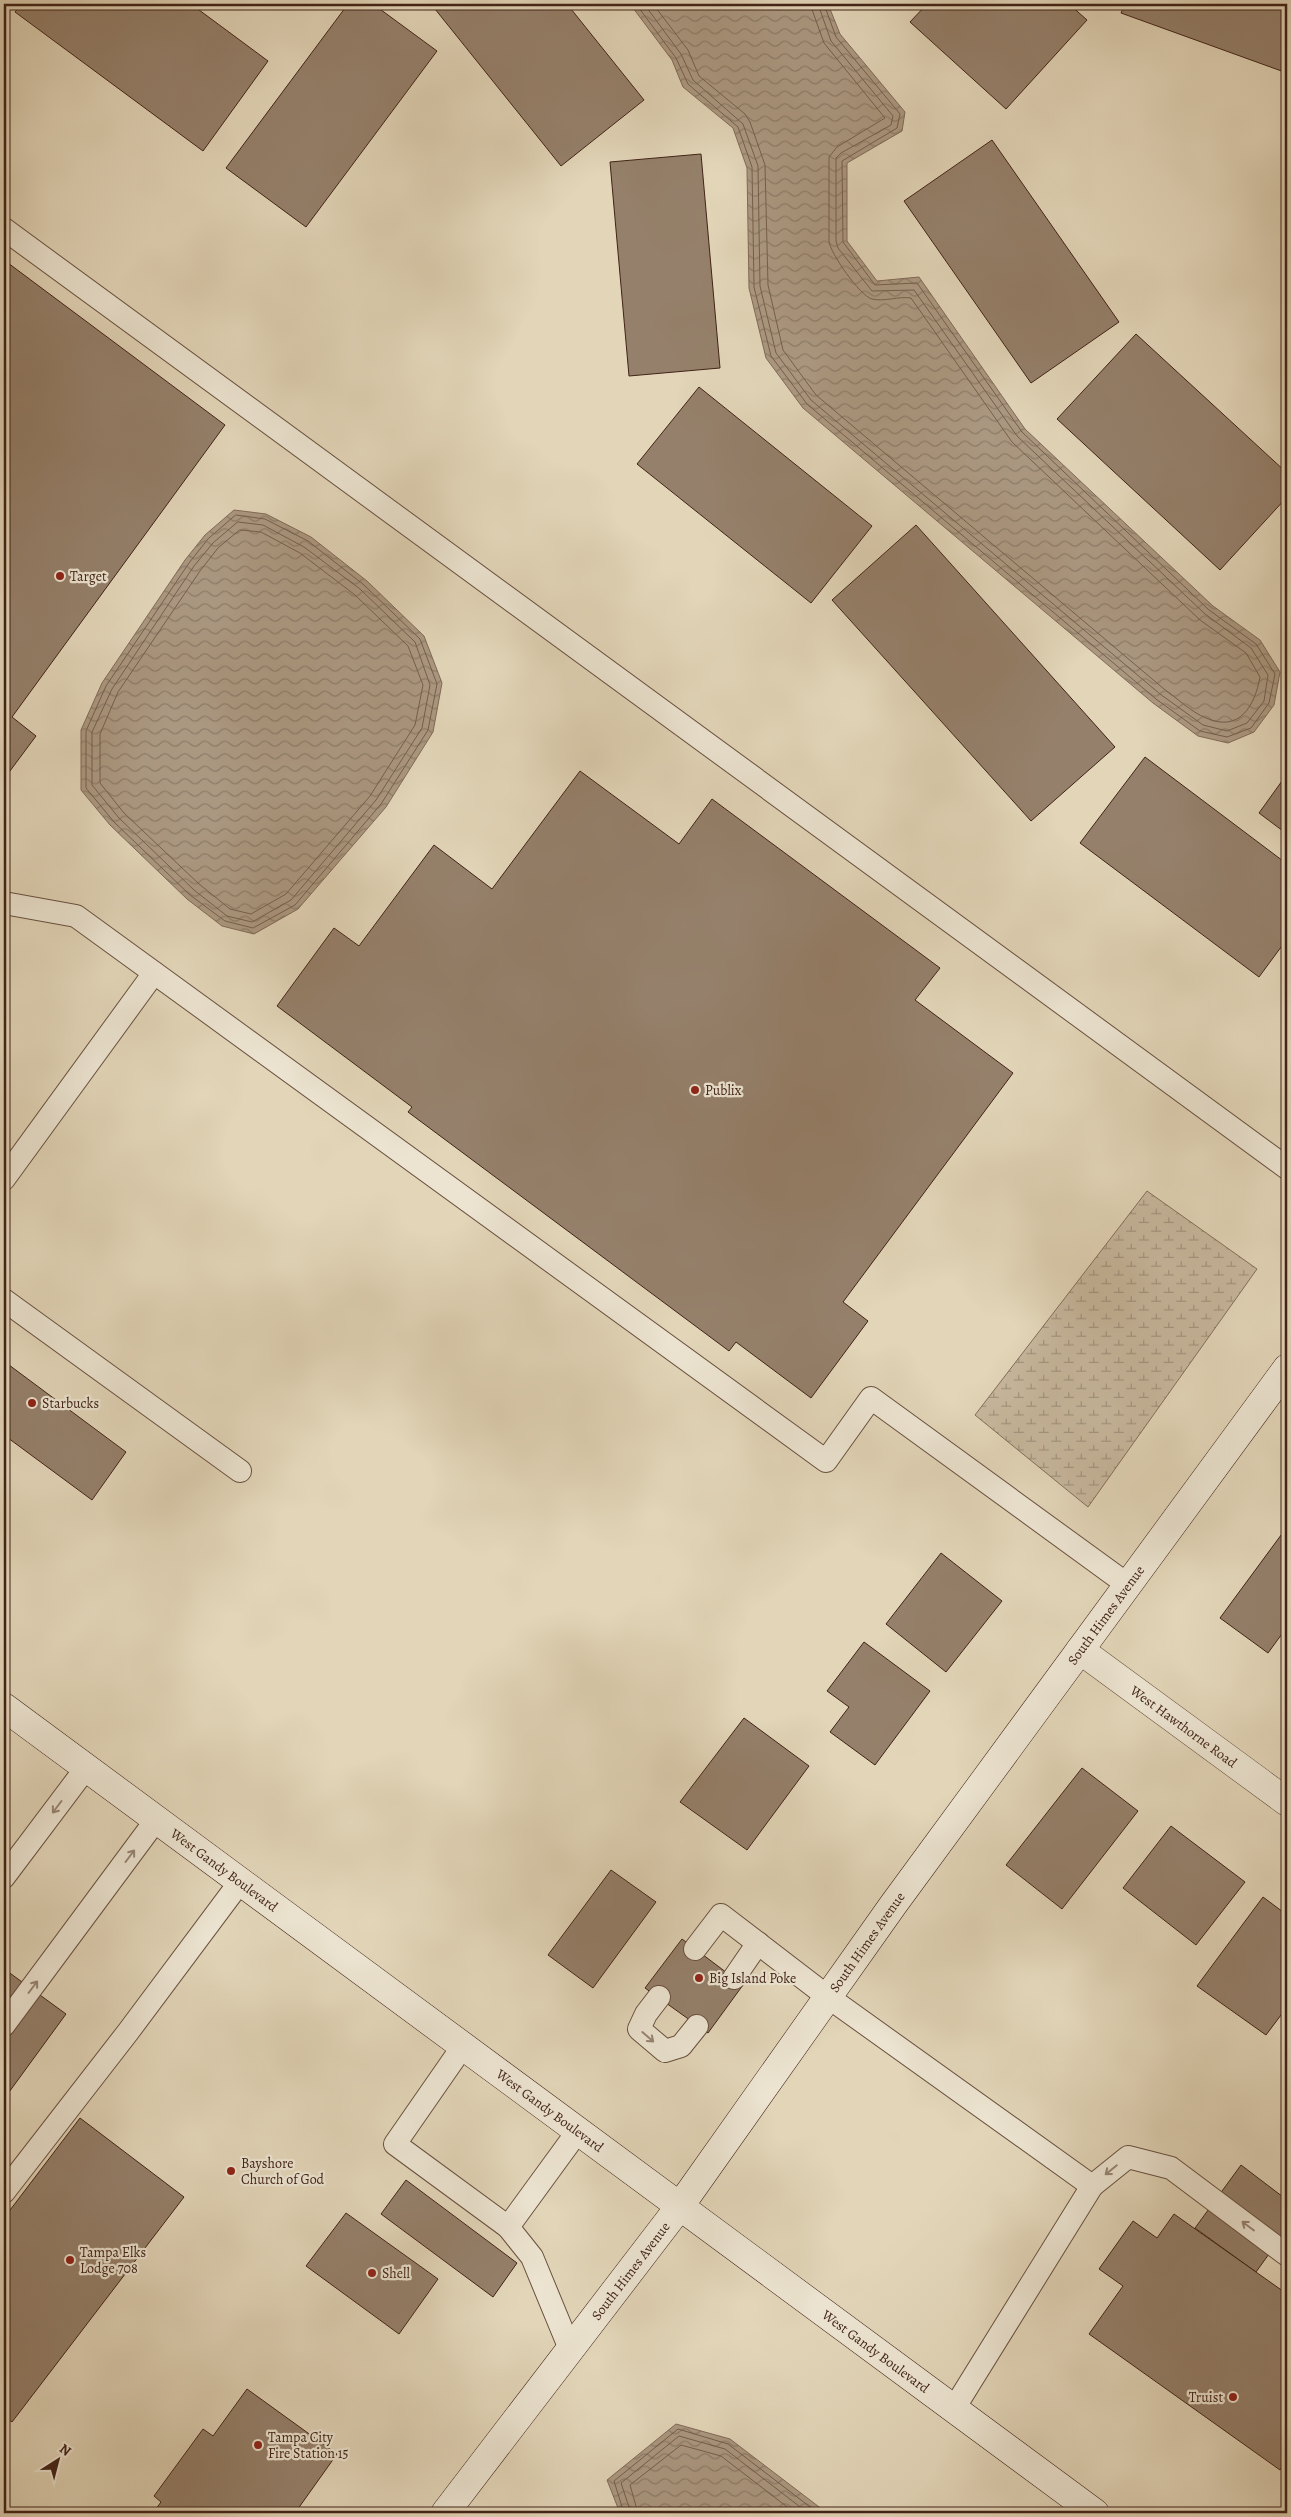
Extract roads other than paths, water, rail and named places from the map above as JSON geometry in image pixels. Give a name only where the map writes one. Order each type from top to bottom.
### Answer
[{"type":"street","name":"South Himes Avenue","points":[[445,2513],[680,2206],[828,1997],[1287,1368]]},
{"type":"street","name":"West Hawthorne Road","points":[[1080,1650],[1287,1802]]},
{"type":"street","name":"West Gandy Boulevard","points":[[4,1708],[1095,2513]]},
{"type":"lane","points":[[4,229],[1287,1168]]},
{"type":"lane","points":[[4,903],[76,916],[826,1461],[871,1398],[1128,1585]]},
{"type":"lane","points":[[4,1180],[154,973]]},
{"type":"lane","points":[[4,1300],[240,1471]]},
{"type":"lane","points":[[4,1877],[86,1768]]},
{"type":"lane","points":[[4,2026],[156,1820]]},
{"type":"lane","points":[[4,2192],[128,2032],[240,1882]]},
{"type":"lane","points":[[695,1949],[721,1916],[828,1997],[1092,2186]]},
{"type":"lane","points":[[734,1978],[758,1944]]},
{"type":"lane","points":[[658,1998],[646,2014],[639,2029],[665,2051],[681,2046],[697,2026]]},
{"type":"lane","points":[[463,2046],[395,2144],[508,2227],[532,2257],[570,2349]]},
{"type":"lane","points":[[508,2227],[578,2131]]},
{"type":"lane","points":[[953,2410],[1092,2186],[1128,2157],[1171,2168],[1287,2255]]},
{"type":"water","points":[[630,4],[828,4],[840,34],[905,112],[902,131],[847,163],[847,241],[877,281],[919,277],[1025,429],[1213,606],[1260,640],[1280,672],[1274,705],[1254,732],[1228,743],[1198,736],[1153,703],[803,408],[766,358],[749,288],[747,168],[733,128],[683,87],[672,60]]},
{"type":"water","points":[[234,510],[266,514],[311,537],[367,581],[424,636],[442,683],[433,732],[386,807],[298,909],[254,934],[222,926],[187,899],[110,825],[81,790],[81,730],[102,683],[185,560],[205,535]]},
{"type":"water","points":[[676,2424],[730,2439],[827,2513],[620,2513],[607,2480]]},
{"type":"place","name":"Target","points":[[60,576]]},
{"type":"place","name":"Publix","points":[[695,1090]]},
{"type":"place","name":"Starbucks","points":[[32,1403]]},
{"type":"place","name":"Big Island Poke","points":[[699,1978]]},
{"type":"place","name":"Bayshore Church of God","points":[[231,2171]]},
{"type":"place","name":"Tampa Elks Lodge 708","points":[[70,2260]]},
{"type":"place","name":"Shell","points":[[372,2273]]},
{"type":"place","name":"Truist","points":[[1233,2397]]},
{"type":"place","name":"Tampa City Fire Station 15","points":[[258,2445]]}]
